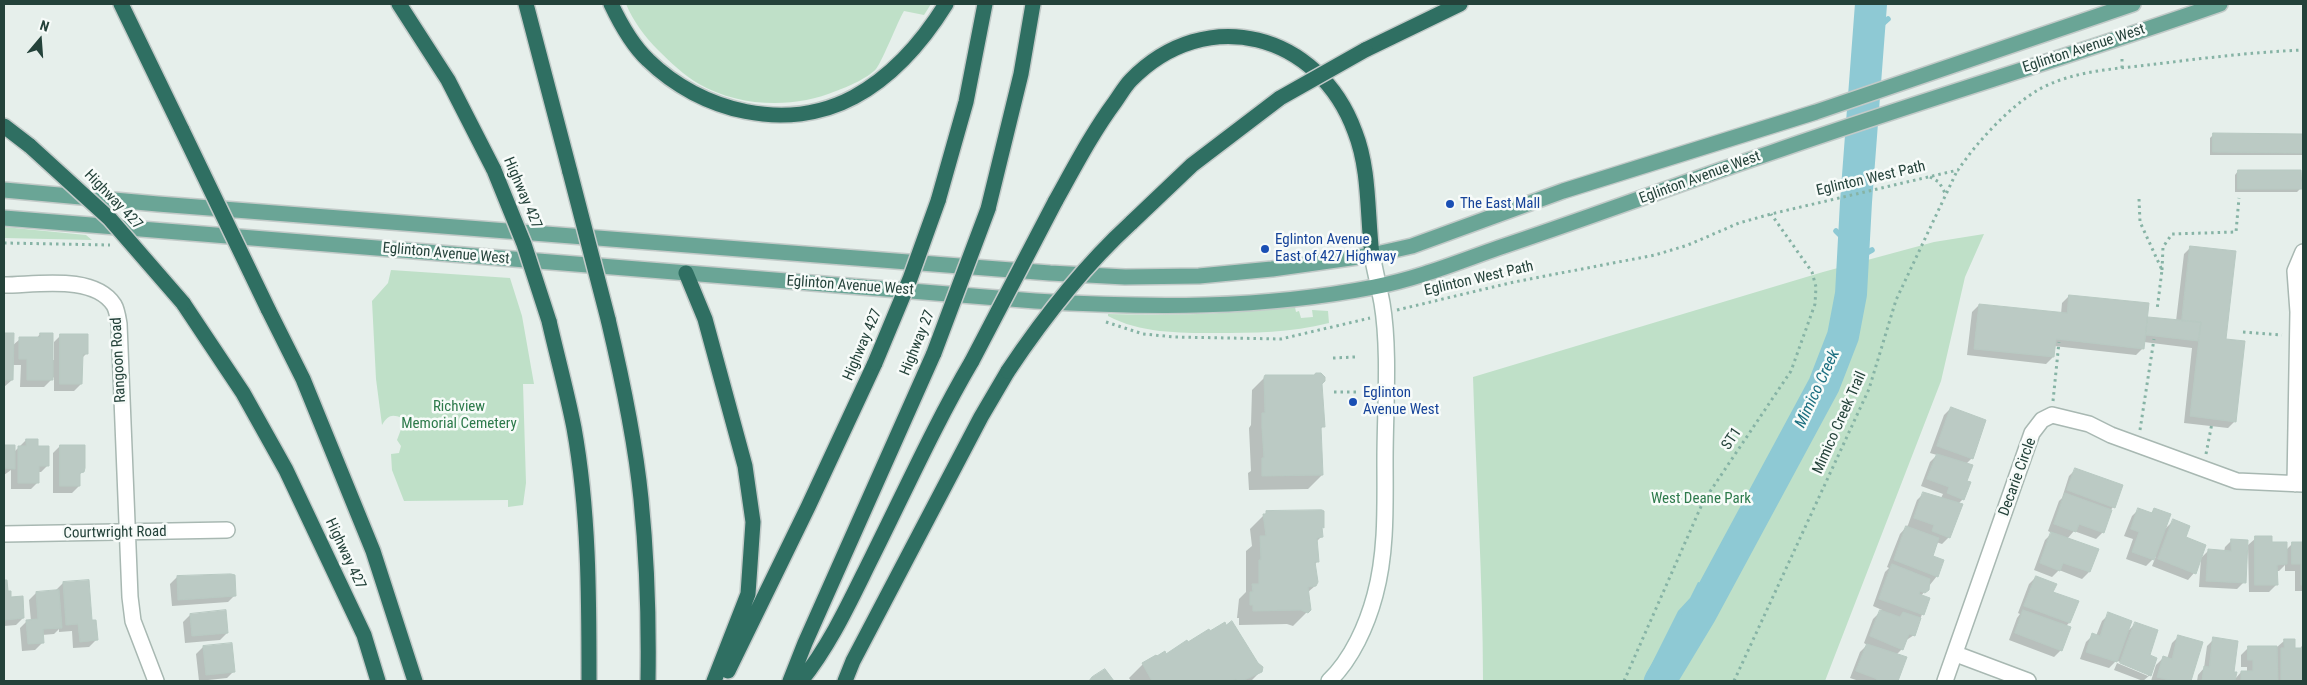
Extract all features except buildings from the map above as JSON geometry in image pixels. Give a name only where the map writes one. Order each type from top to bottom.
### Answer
[{"type":"highway","points":[[121,4],[303,379],[373,551],[415,681]]},
{"type":"highway","name":"Highway 427","points":[[399,4],[448,80],[494,170],[524,244],[549,321],[574,428],[584,514],[588,597],[589,681]]},
{"type":"highway","points":[[526,4],[608,319],[631,425],[641,498],[647,598],[648,681]]},
{"type":"highway","points":[[610,4],[628,34],[647,59],[676,84],[698,96],[728,107],[748,112],[781,116],[818,111],[835,105],[869,87],[886,75],[917,45],[946,4]]},
{"type":"highway","name":"Highway 427","points":[[722,681],[804,516],[875,363],[910,279],[938,201],[966,102],[985,4]]},
{"type":"highway","name":"Highway 27","points":[[790,681],[805,643],[934,353],[988,209],[1014,110],[1033,4]]},
{"type":"highway","points":[[845,681],[853,661],[981,417],[1008,371],[1040,324],[1103,248],[1192,165],[1280,98],[1365,50],[1460,4]]},
{"type":"highway","points":[[801,681],[812,668],[844,613],[947,406],[1056,202],[1106,115],[1130,80],[1160,56],[1190,42],[1226,37],[1254,38],[1280,47],[1314,68],[1332,89],[1347,112],[1360,147],[1372,255]]},
{"type":"highway","name":"Highway 427","points":[[4,126],[30,146],[110,219],[182,303],[243,393],[286,470],[364,635],[378,681]]},
{"type":"highway","points":[[686,274],[705,319],[745,466],[753,522],[748,594],[714,681]]},
{"type":"main road","name":"Eglinton Avenue West","points":[[4,190],[885,260],[1125,277],[1199,276],[1272,269],[1372,255],[1425,242],[1563,191],[1816,112],[2133,4]]},
{"type":"main road","name":"Eglinton Avenue West","points":[[4,218],[1035,301],[1145,306],[1237,304],[1378,286],[1569,225],[1814,138],[2220,4]]},
{"type":"street","points":[[2052,414],[2089,424],[2138,445],[2237,481],[2299,484],[2298,337],[2295,271],[2303,252]]},
{"type":"street","points":[[1329,681],[1349,655],[1364,628],[1375,594],[1381,565],[1385,500],[1385,361],[1382,304],[1372,255]]},
{"type":"street","name":"Rangoon Road","points":[[4,285],[76,284],[93,288],[106,296],[116,306],[119,324],[126,533],[133,620],[156,681]]},
{"type":"street","name":"Decarie Circle","points":[[1945,681],[2032,433],[2042,420],[2052,414]]},
{"type":"street","name":"Courtwright Road","points":[[4,534],[227,530]]},
{"type":"street","points":[[1956,654],[2028,681]]},
{"type":"path","points":[[1958,170],[1972,150],[2007,116],[2039,90],[2076,76],[2122,68],[2303,50]]},
{"type":"path","points":[[2122,59],[2122,68]]},
{"type":"path","points":[[2036,82],[2039,90]]},
{"type":"path","name":"Eglinton West Path","points":[[1418,304],[1514,282],[1655,255],[1688,245],[1739,223],[1771,214],[1958,170]]},
{"type":"path","name":"Mimico Creek Trail","points":[[1734,681],[1869,389],[1896,300],[1958,170]]},
{"type":"path","points":[[1930,177],[1943,186],[1944,197]]},
{"type":"path","points":[[2157,310],[2164,247],[2172,234],[2236,232],[2239,198]]},
{"type":"path","points":[[2139,199],[2140,222],[2162,270]]},
{"type":"path","name":"ST1","points":[[1624,681],[1703,502],[1791,371],[1815,304],[1817,291],[1814,276],[1771,214]]},
{"type":"path","points":[[1105,322],[1143,334],[1214,338],[1281,339],[1332,328]]},
{"type":"path","points":[[2243,332],[2298,337]]},
{"type":"path","points":[[2138,445],[2154,339]]},
{"type":"path","points":[[2052,414],[2059,342]]},
{"type":"path","points":[[1333,358],[1355,358]]},
{"type":"path","points":[[1334,392],[1356,392]]},
{"type":"path","points":[[2203,469],[2212,423]]},
{"type":"green space","points":[[626,4],[931,4],[924,15],[904,11],[876,69],[863,79],[820,97],[785,103],[767,103],[749,101],[715,92],[688,77],[648,40]]},
{"type":"green space","points":[[4,227],[86,235],[92,240],[4,238]]},
{"type":"green space","name":"West Deane Park","points":[[1984,234],[1965,277],[1941,381],[1825,681],[1483,681],[1481,567],[1473,377],[1823,272],[1934,242]]},
{"type":"green space","name":"Richview Memorial Cemetery","points":[[391,270],[510,278],[522,316],[534,384],[523,384],[526,483],[523,505],[508,507],[508,500],[404,501],[392,470],[391,454],[399,453],[401,446],[397,440],[403,424],[402,418],[390,416],[382,425],[376,379],[372,301],[388,283]]},
{"type":"green space","points":[[1295,307],[1296,312],[1299,311],[1301,318],[1313,317],[1312,310],[1328,311],[1329,323],[1272,332],[1187,333],[1146,329],[1120,322],[1108,316],[1108,314],[1178,315],[1225,313]]},
{"type":"water","points":[[1698,582],[1720,589],[1703,633],[1679,670],[1676,681],[1643,681],[1678,611],[1690,598]]},
{"type":"waterway","name":"Mimico Creek","points":[[1660,681],[1701,613],[1824,385],[1843,336],[1851,294],[1871,4]]},
{"type":"waterway","points":[[1869,36],[1888,19]]},
{"type":"waterway","points":[[1836,231],[1853,248]]},
{"type":"waterway","points":[[1852,261],[1872,250]]},
{"type":"place","name":"The East Mall","points":[[1450,204]]},
{"type":"place","name":"Eglinton Avenue East of 427 Highway","points":[[1265,249]]},
{"type":"place","name":"Eglinton Avenue West","points":[[1353,402]]}]
